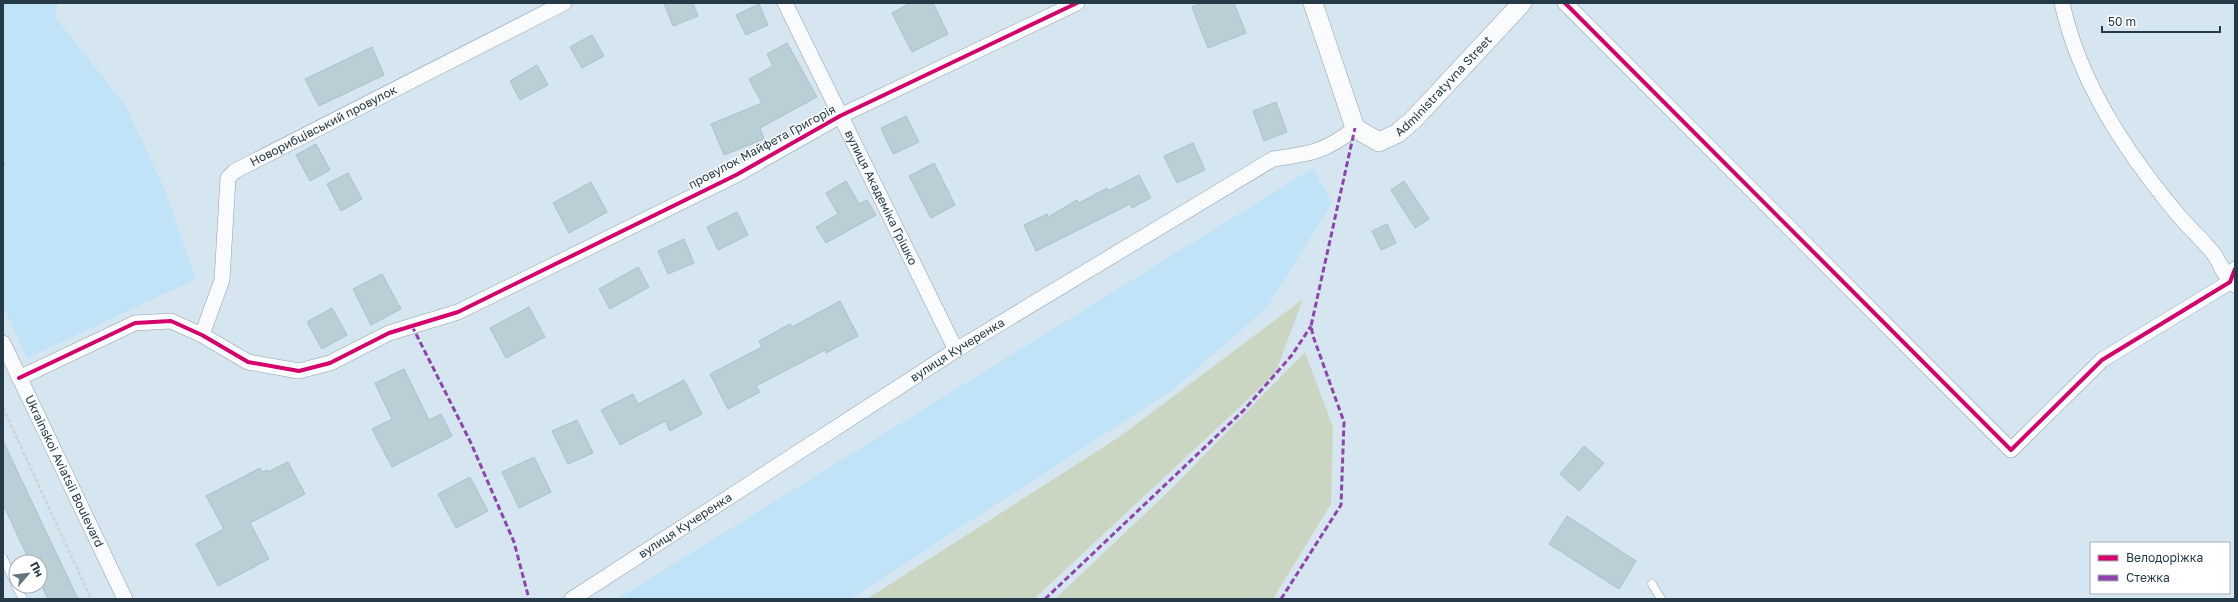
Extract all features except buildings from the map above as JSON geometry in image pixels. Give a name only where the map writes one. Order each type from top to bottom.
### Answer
[{"type":"street","name":"Новорибцівський провулок","points":[[202,335],[222,280],[228,178],[236,171],[564,3]]},
{"type":"street","name":"вулиця Академіка Грішко","points":[[785,3],[956,350]]},
{"type":"street","name":"провулок Майфета Григорія","points":[[19,378],[135,323],[171,321],[202,335],[248,362],[299,371],[330,363],[389,333],[458,312],[736,175],[840,116],[1077,3]]},
{"type":"street","points":[[1314,3],[1355,128]]},
{"type":"street","name":"Administratyvna Street","points":[[1355,128],[1379,142],[1398,133],[1414,119],[1522,3]]},
{"type":"street","points":[[1565,3],[2011,450],[2102,360],[2233,279],[2214,254],[2175,211],[2135,160],[2092,90],[2067,28],[2062,3]]},
{"type":"street","name":"вулиця Кучеренка","points":[[572,599],[956,350],[1273,159],[1313,154],[1340,141],[1355,128]]},
{"type":"street","name":"Ukrainskoi Aviatsii Boulevard","points":[[3,343],[7,361],[19,378],[125,599]]},
{"type":"lane","points":[[3,558],[8,569]]},
{"type":"lane","points":[[1652,584],[1661,599]]},
{"type":"path","points":[[3,408],[91,599]]},
{"type":"shaded area","points":[[3,3],[58,3],[55,17],[125,105],[164,188],[196,279],[27,358],[3,306]]},
{"type":"shaded area","points":[[1313,168],[1332,203],[1268,306],[1174,389],[850,599],[617,599]]},
{"type":"green space","points":[[1303,299],[1275,374],[1034,599],[867,599],[1119,437]]},
{"type":"green space","points":[[1305,352],[1333,427],[1331,504],[1273,599],[1055,599],[1171,489]]},
{"type":"marked path","points":[[1281,599],[1341,505],[1344,422],[1313,336],[1311,326],[1355,128]]},
{"type":"marked path","points":[[412,326],[470,441],[514,542],[529,599]]},
{"type":"marked path","points":[[1045,599],[1244,410],[1292,355],[1311,326]]},
{"type":"cycle path","points":[[19,378],[135,323],[171,321],[202,335],[248,362],[299,371],[330,363],[389,333],[458,312],[736,175],[840,116],[1077,3]]},
{"type":"cycle path","points":[[1565,3],[2011,450],[2102,360],[2230,282],[2235,269]]}]
